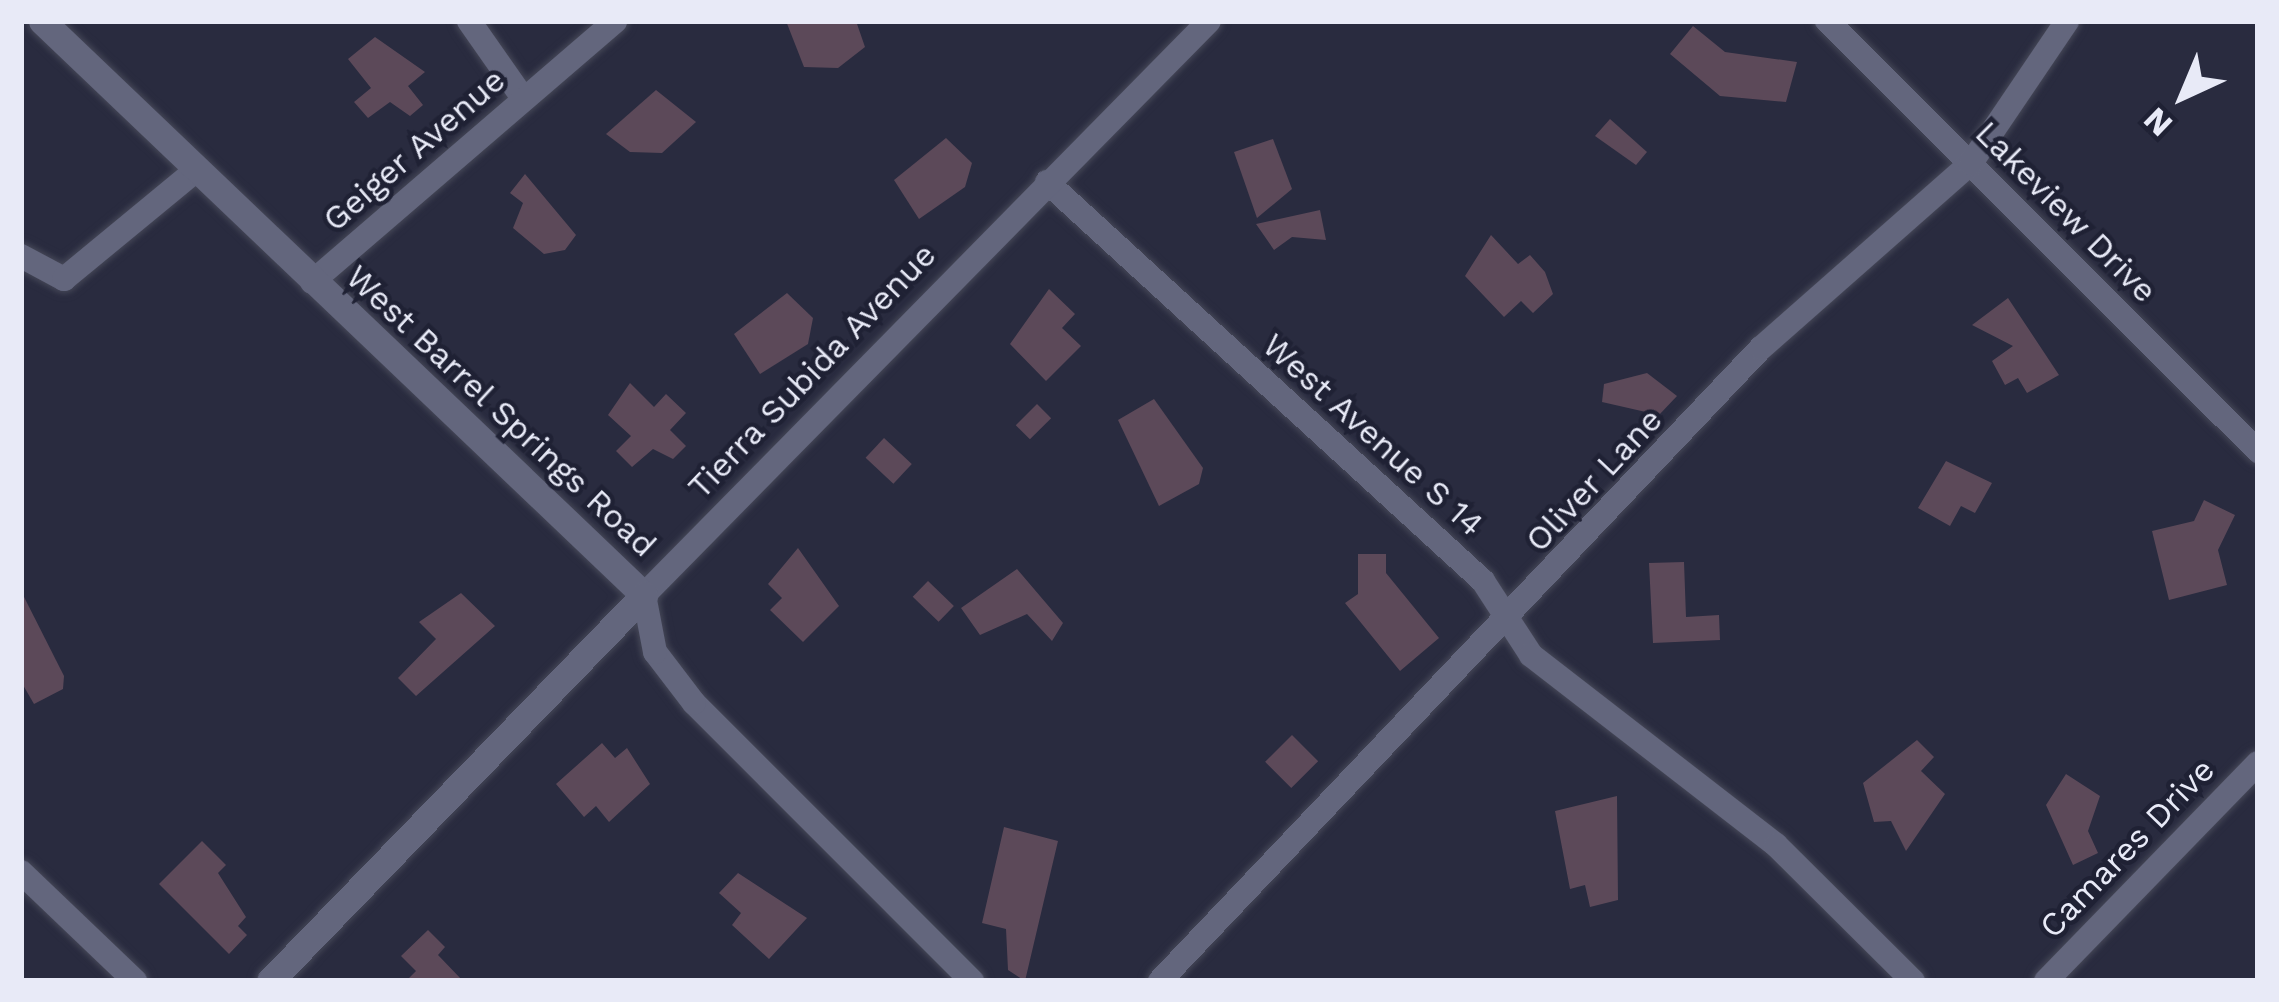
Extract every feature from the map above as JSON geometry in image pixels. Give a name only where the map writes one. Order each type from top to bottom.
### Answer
[{"type":"street","name":"West Barrel Springs Road","points":[[42,21],[194,171],[644,595],[655,652],[694,703],[972,981]]},
{"type":"street","points":[[469,21],[523,98]]},
{"type":"street","name":"Geiger Avenue","points":[[312,282],[615,21]]},
{"type":"street","name":"Tierra Subida Avenue","points":[[269,981],[1209,21]]},
{"type":"street","name":"Lakeview Drive","points":[[1827,21],[2258,451]]},
{"type":"street","name":"Oliver Lane","points":[[1160,981],[1760,349],[1971,163],[2067,21]]},
{"type":"street","points":[[21,256],[64,279],[194,171]]},
{"type":"street","name":"West Avenue S 14","points":[[1047,182],[1509,617],[1531,655],[1776,845],[1912,981]]},
{"type":"street","name":"Camares Drive","points":[[2046,981],[2258,763]]},
{"type":"street","points":[[21,872],[135,981]]},
{"type":"building","points":[[786,21],[856,21],[865,47],[838,68],[804,67]]},
{"type":"building","points":[[1693,26],[1725,52],[1797,62],[1786,102],[1720,96],[1670,54]]},
{"type":"building","points":[[375,37],[425,72],[408,86],[423,105],[410,116],[390,102],[368,118],[354,102],[371,88],[348,59]]},
{"type":"building","points":[[656,90],[696,122],[662,153],[630,152],[606,134]]},
{"type":"building","points":[[1610,119],[1647,152],[1636,165],[1595,136]]},
{"type":"building","points":[[946,138],[972,163],[965,187],[919,219],[894,180]]},
{"type":"building","points":[[1273,139],[1292,189],[1257,218],[1234,152]]},
{"type":"building","points":[[525,174],[576,235],[565,250],[544,254],[513,228],[523,203],[510,193]]},
{"type":"building","points":[[1320,210],[1326,240],[1292,237],[1274,250],[1256,224]]},
{"type":"building","points":[[1491,235],[1518,264],[1530,255],[1545,272],[1553,294],[1533,313],[1521,301],[1504,317],[1465,276]]},
{"type":"building","points":[[1049,289],[1075,314],[1062,328],[1081,346],[1046,381],[1010,344]]},
{"type":"building","points":[[787,293],[813,318],[808,344],[760,374],[734,334]]},
{"type":"building","points":[[2008,298],[2059,375],[2027,393],[2018,378],[2005,385],[1992,361],[2013,346],[1972,325]]},
{"type":"building","points":[[1647,373],[1677,396],[1659,415],[1602,402],[1604,384]]},
{"type":"building","points":[[630,383],[654,407],[666,394],[686,413],[670,430],[686,446],[673,459],[653,449],[632,467],[616,451],[631,436],[608,415]]},
{"type":"building","points":[[1154,399],[1203,468],[1199,484],[1159,506],[1118,420]]},
{"type":"building","points":[[1037,404],[1051,418],[1030,439],[1016,425]]},
{"type":"building","points":[[884,438],[912,464],[893,484],[866,458]]},
{"type":"building","points":[[1946,461],[1992,483],[1975,513],[1961,506],[1950,526],[1918,508]]},
{"type":"building","points":[[2204,500],[2235,515],[2218,550],[2227,585],[2169,600],[2152,531],[2194,521]]},
{"type":"building","points":[[798,548],[839,606],[803,642],[770,610],[782,598],[768,584]]},
{"type":"building","points":[[1358,554],[1386,554],[1386,573],[1439,638],[1400,671],[1345,603],[1358,594]]},
{"type":"building","points":[[1684,562],[1686,617],[1719,615],[1720,640],[1653,643],[1649,563]]},
{"type":"building","points":[[1017,569],[1063,623],[1052,641],[1027,614],[980,635],[961,608]]},
{"type":"building","points":[[928,581],[954,606],[939,622],[913,597]]},
{"type":"building","points":[[21,591],[64,676],[63,689],[34,704],[23,685]]},
{"type":"building","points":[[461,593],[495,626],[416,696],[398,678],[436,639],[419,622]]},
{"type":"building","points":[[1292,735],[1318,761],[1291,788],[1265,762]]},
{"type":"building","points":[[1917,740],[1934,757],[1921,771],[1945,794],[1906,851],[1891,821],[1874,822],[1863,783]]},
{"type":"building","points":[[602,743],[615,758],[627,748],[650,784],[609,822],[596,806],[584,817],[556,784]]},
{"type":"building","points":[[2066,774],[2100,796],[2088,831],[2098,853],[2073,865],[2046,805]]},
{"type":"building","points":[[1617,796],[1618,900],[1590,907],[1585,885],[1570,889],[1555,811]]},
{"type":"building","points":[[1004,827],[1058,841],[1025,981],[1008,970],[1006,929],[982,923]]},
{"type":"building","points":[[202,841],[226,865],[218,873],[246,917],[238,926],[247,935],[229,954],[159,884]]},
{"type":"building","points":[[738,873],[807,918],[769,959],[732,925],[741,913],[719,893]]},
{"type":"building","points":[[428,930],[445,947],[438,955],[463,981],[406,981],[416,971],[401,956]]}]
